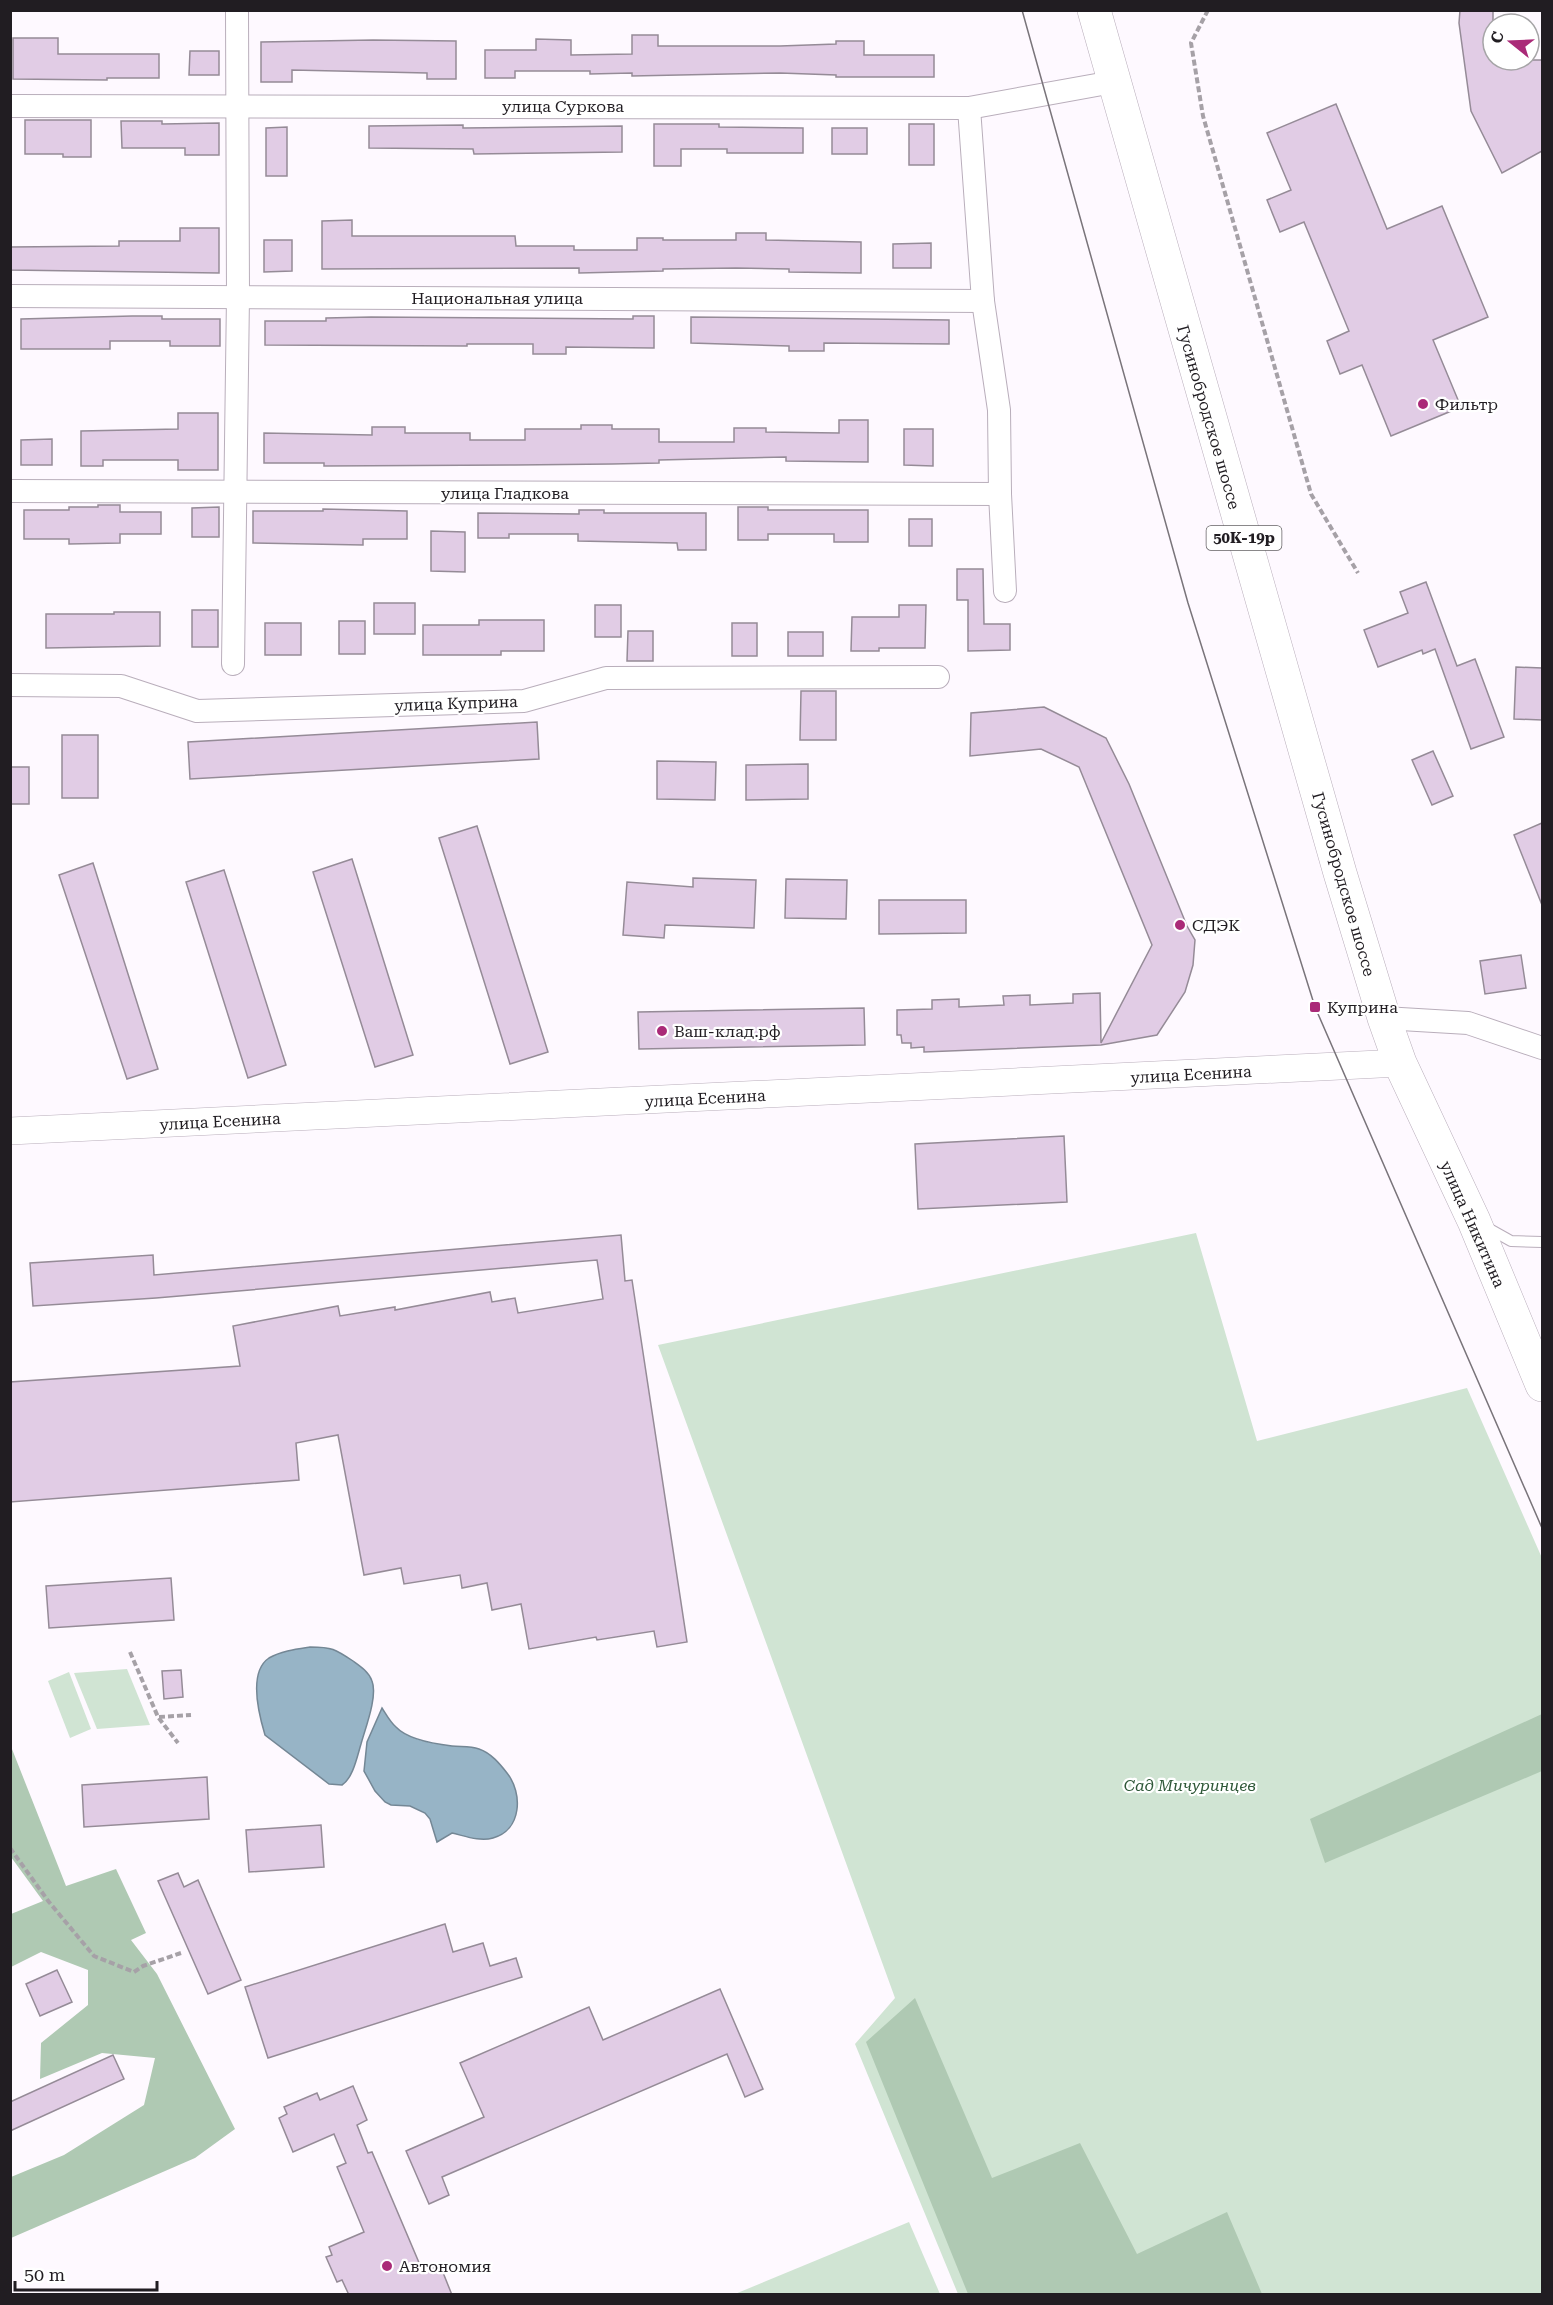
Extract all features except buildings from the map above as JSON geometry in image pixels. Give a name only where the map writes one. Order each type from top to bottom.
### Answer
[{"type":"main road","name":"Гусинобродское шоссе","points":[[1095,10],[1113,82],[1340,873],[1400,1064]]},
{"type":"main road","name":"улица Никитина","points":[[1400,1064],[1474,1221],[1542,1385]]},
{"type":"street","points":[[233,664],[238,296],[237,10]]},
{"type":"street","name":"улица Суркова","points":[[10,106],[969,108],[1113,82]]},
{"type":"street","points":[[969,108],[982,301],[999,410],[1005,591]]},
{"type":"street","name":"Национальная улица","points":[[10,296],[982,301]]},
{"type":"street","name":"улица Гладкова","points":[[10,491],[1000,494]]},
{"type":"street","name":"улица Куприна","points":[[10,685],[121,686],[197,711],[524,702],[606,678],[938,677]]},
{"type":"street","points":[[1384,1018],[1468,1023],[1542,1048]]},
{"type":"street","name":"улица Есенина","points":[[10,1131],[1400,1064]]},
{"type":"lane","points":[[1474,1221],[1511,1241],[1542,1242]]},
{"type":"path","points":[[1208,10],[1191,43],[1203,116],[1311,494],[1358,573]]},
{"type":"path","points":[[130,1652],[158,1717],[178,1743]]},
{"type":"path","points":[[158,1717],[191,1715]]},
{"type":"path","points":[[10,1848],[49,1902],[94,1956],[134,1972],[143,1966],[181,1953]]},
{"type":"green space","name":"Сад Мичуринцев","points":[[1196,1233],[1257,1441],[1467,1388],[1542,1558],[1542,2294],[958,2294],[855,2044],[895,1998],[658,1345]]},
{"type":"green space","points":[[127,1669],[150,1725],[97,1729],[74,1673]]},
{"type":"green space","points":[[69,1672],[91,1729],[70,1738],[48,1681]]},
{"type":"green space","points":[[1542,1714],[1542,1771],[1325,1863],[1310,1819]]},
{"type":"green space","points":[[10,1744],[66,1886],[116,1869],[146,1933],[131,1940],[157,1974],[235,2129],[195,2158],[11,2238],[11,2177],[64,2155],[144,2105],[155,2058],[102,2053],[40,2079],[41,2043],[88,2005],[88,1970],[41,1952],[11,1967],[11,1914],[43,1901],[11,1857]]},
{"type":"green space","points":[[915,1998],[992,2178],[1080,2143],[1137,2254],[1227,2212],[1262,2294],[968,2294],[866,2042]]},
{"type":"green space","points":[[909,2222],[940,2294],[735,2294]]},
{"type":"water","points":[[310,1647],[329,1648],[342,1654],[364,1670],[372,1681],[373,1695],[368,1721],[354,1767],[342,1785],[329,1784],[265,1735],[260,1716],[257,1683],[263,1665],[269,1658],[279,1654]]},
{"type":"water","points":[[382,1708],[394,1725],[407,1735],[422,1741],[476,1748],[495,1759],[507,1773],[516,1790],[517,1810],[510,1827],[503,1834],[493,1838],[473,1838],[452,1833],[437,1842],[430,1819],[425,1813],[410,1806],[391,1805],[385,1802],[375,1791],[364,1771],[367,1742]]},
{"type":"tram line","points":[[1022,10],[1188,603],[1315,1007],[1542,1528]]},
{"type":"place","name":"Фильтр","points":[[1423,404]]},
{"type":"place","name":"СДЭК","points":[[1180,925]]},
{"type":"place","name":"Куприна","points":[[1315,1007]]},
{"type":"place","name":"Ваш-клад.рф","points":[[662,1031]]},
{"type":"place","name":"Автономия","points":[[387,2266]]}]
